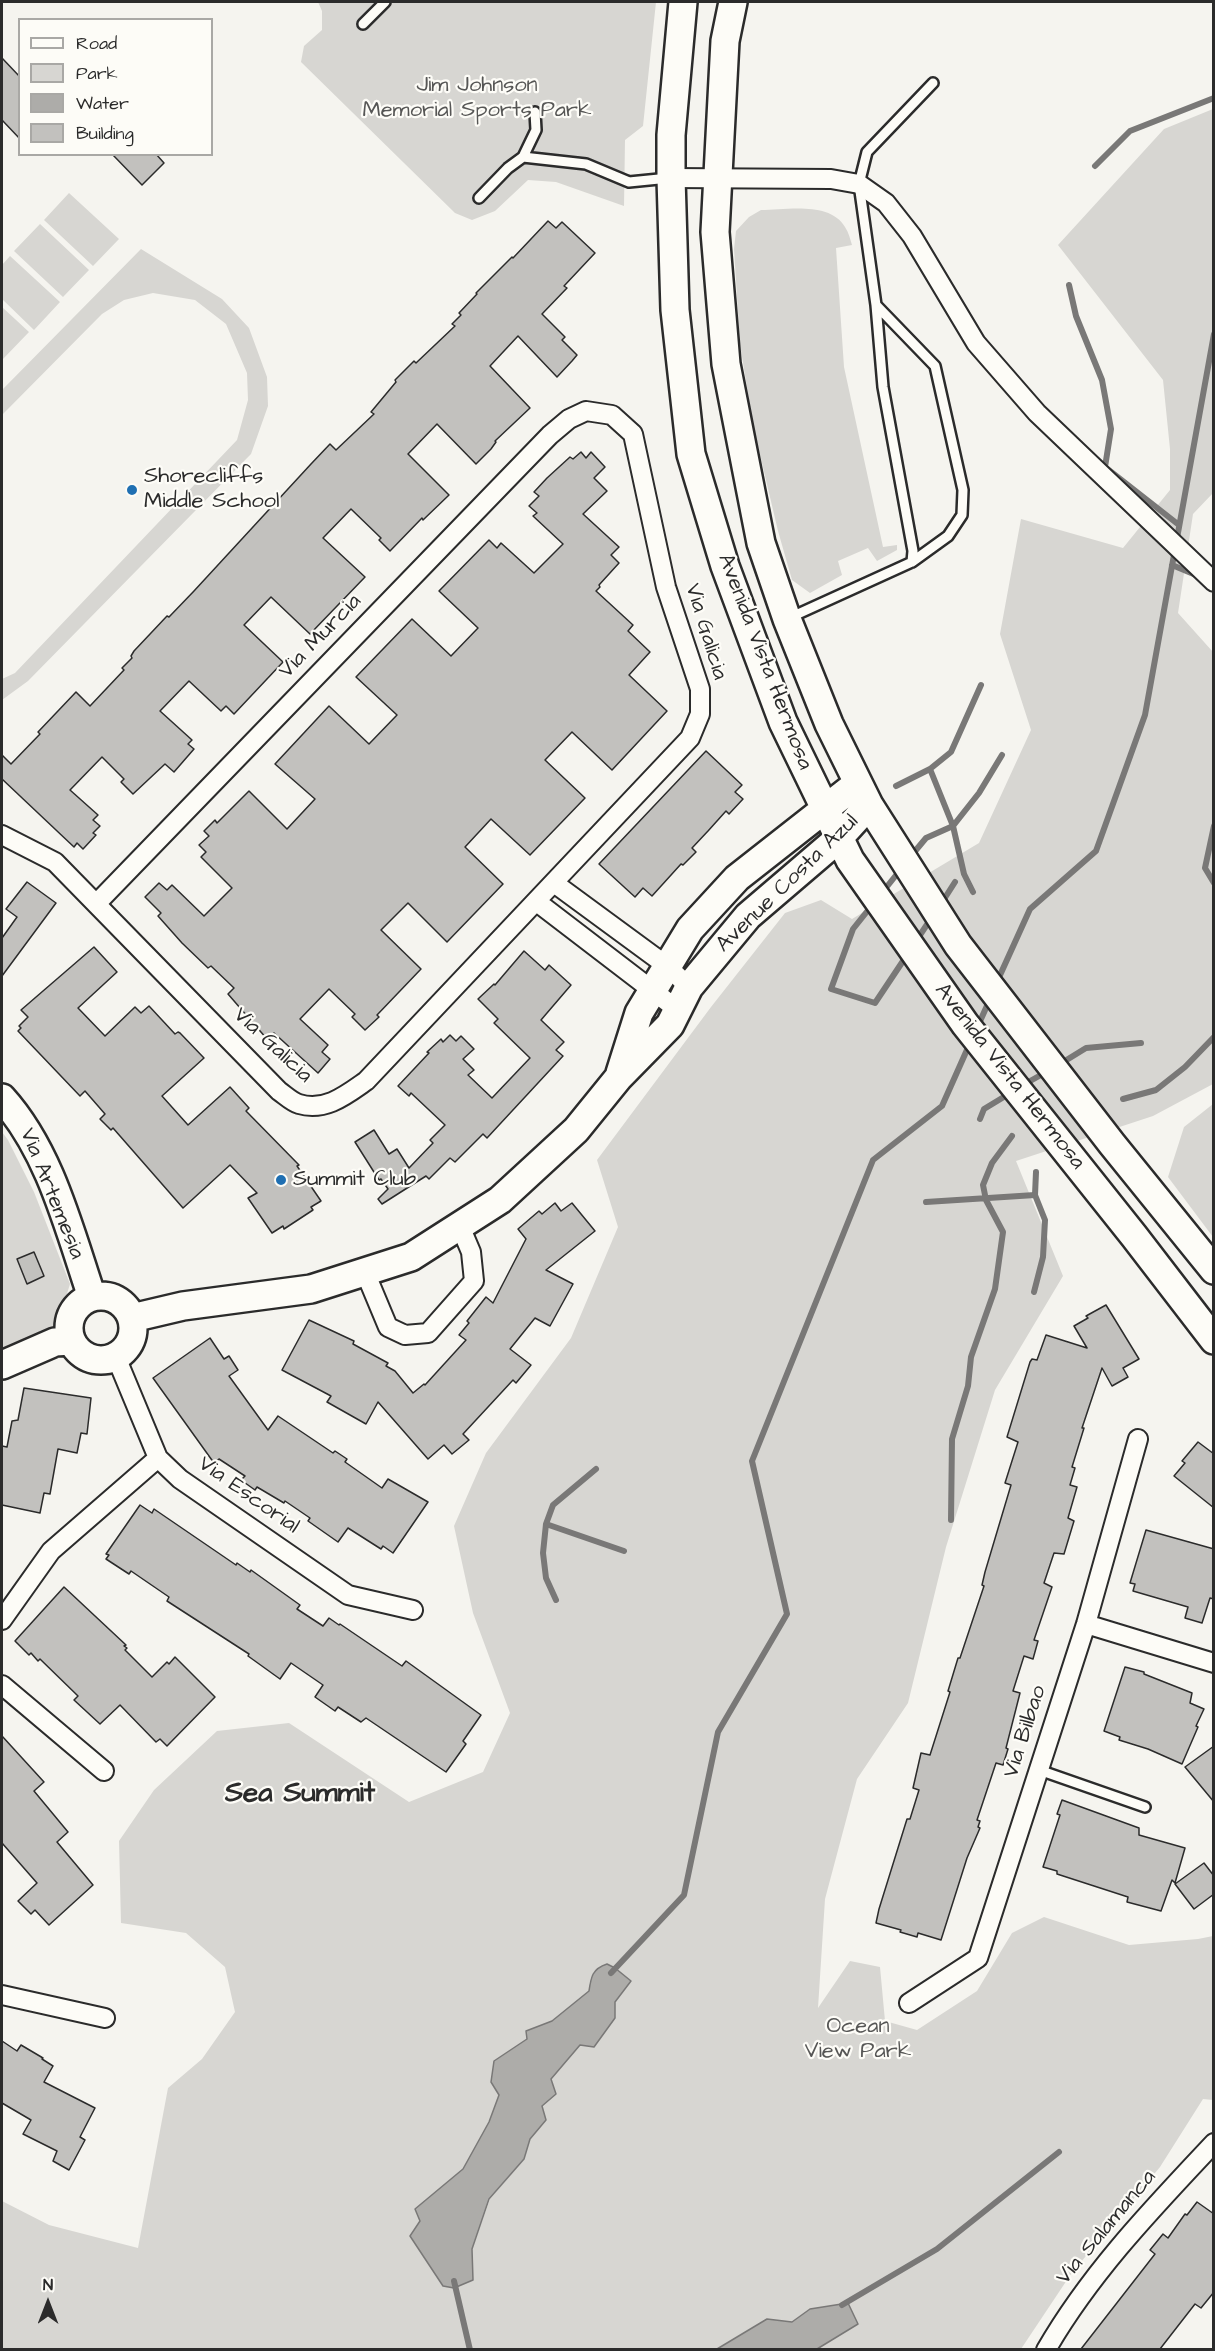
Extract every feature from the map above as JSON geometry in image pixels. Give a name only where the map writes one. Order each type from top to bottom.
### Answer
[{"type":"main road","name":"Avenida Vista Hermosa","points":[[683,2],[671,135],[671,177],[675,310],[691,454],[725,566],[783,722],[844,849],[965,1024],[1214,1340]]},
{"type":"main road","name":"Avenida Vista Hermosa","points":[[733,2],[725,41],[715,232],[726,364],[761,543],[787,619],[829,724],[864,794],[883,828],[958,945],[1112,1144],[1214,1270]]},
{"type":"main road","name":"Avenue Costa Azul","points":[[619,1077],[639,1013],[690,929],[737,878],[825,809],[864,794]]},
{"type":"main road","name":"Avenue Costa Azul","points":[[132,1318],[183,1306],[311,1289],[365,1272],[411,1257],[500,1200],[576,1130],[619,1077],[670,1025],[684,998],[748,916],[844,849],[864,794]]},
{"type":"main road","name":"Via Artemesia","points":[[2,1098],[18,1116],[37,1148],[92,1297]]},
{"type":"main road","points":[[110,1296],[120,1301],[128,1309],[132,1318],[133,1336],[129,1345],[116,1357],[95,1360],[77,1350],[71,1341],[69,1331],[73,1312],[79,1304],[92,1297],[110,1296]]},
{"type":"main road","points":[[2,1365],[55,1342],[71,1341]]},
{"type":"street","points":[[671,177],[831,179],[859,184],[886,203],[912,236],[976,343],[1037,413],[1214,582]]},
{"type":"street","name":"Via Galicia","points":[[2,835],[55,862],[279,1091],[298,1104],[321,1106],[341,1098],[366,1082],[690,738],[700,714],[700,689],[666,587],[633,434],[612,415],[586,411]]},
{"type":"street","name":"Via Murcia","points":[[97,903],[550,435],[569,419],[586,411]]},
{"type":"street","points":[[554,883],[667,966],[684,998]]},
{"type":"street","points":[[537,902],[651,990],[684,998]]},
{"type":"street","points":[[365,1272],[388,1327],[405,1335],[428,1333],[474,1281],[471,1251],[460,1226]]},
{"type":"street","name":"Via Escorial","points":[[116,1357],[158,1458],[180,1479],[348,1595],[413,1610]]},
{"type":"street","name":"Via Bilbao","points":[[909,2003],[978,1958],[1086,1624],[1138,1439]]},
{"type":"street","points":[[2,1620],[51,1551],[158,1458]]},
{"type":"street","points":[[1086,1624],[1214,1663]]},
{"type":"street","points":[[2,1685],[104,1771]]},
{"type":"street","points":[[2,1995],[105,2018]]},
{"type":"street","name":"Via Salamanca","points":[[1046,2349],[1066,2314],[1123,2241],[1214,2143]]},
{"type":"lane","points":[[363,24],[385,2]]},
{"type":"lane","points":[[912,562],[914,550],[883,387],[876,305],[859,184],[867,152],[933,83]]},
{"type":"lane","points":[[479,198],[508,168],[523,158],[536,130],[535,112]]},
{"type":"lane","points":[[523,158],[586,164],[629,182],[671,177]]},
{"type":"lane","points":[[787,619],[912,562],[948,536],[962,515],[963,490],[935,366],[876,305]]},
{"type":"lane","points":[[1039,1770],[1145,1807]]},
{"type":"green space","name":"Jim Johnson Memorial Sports Park","points":[[318,2],[656,2],[643,126],[625,140],[624,206],[556,182],[528,180],[495,211],[472,220],[455,213],[301,62],[304,46],[322,30],[322,11]]},
{"type":"green space","name":"Ocean View Park","points":[[1213,109],[1213,493],[1193,514],[1178,613],[1213,652],[1213,1084],[1153,1116],[1016,1161],[1063,1276],[995,1390],[946,1547],[908,1703],[857,1779],[825,1899],[818,2008],[850,1961],[880,1967],[885,2021],[917,2030],[977,1991],[1012,1933],[1044,1917],[1129,1945],[1213,1936],[1213,2100],[1203,2099],[1160,2167],[1071,2274],[1021,2349],[817,2349],[858,2324],[811,2309],[792,2322],[767,2319],[717,2349],[2,2349],[2,2201],[49,2225],[138,2248],[168,2088],[202,2059],[235,2012],[225,1967],[186,1933],[121,1923],[119,1841],[154,1790],[217,1731],[289,1723],[409,1802],[483,1772],[510,1713],[473,1613],[454,1526],[486,1453],[571,1338],[618,1227],[597,1160],[711,1007],[785,913],[821,900],[852,919],[979,843],[1031,730],[1000,634],[1021,519],[1123,548],[1170,490],[1170,449],[1163,380],[1058,245],[1164,129]],"holes":[[[607,1964],[631,1981],[551,2079],[542,2106],[546,2120],[530,2139],[524,2159],[490,2199],[472,2249],[473,2280],[443,2286],[410,2236],[420,2221],[416,2209],[463,2169],[489,2122],[499,2095],[494,2061],[527,2039],[526,2031],[552,2021],[589,1991],[591,1977],[598,1968]]]},
{"type":"green space","points":[[69,193],[119,239],[93,266],[44,220]]},
{"type":"green space","points":[[807,209],[829,213],[838,219],[848,234],[852,245],[836,248],[844,367],[883,547],[897,545],[897,550],[877,561],[868,548],[838,561],[842,575],[810,593],[792,580],[778,531],[753,425],[740,344],[734,249],[736,231],[749,217],[761,210]]},
{"type":"green space","points":[[40,224],[89,270],[63,297],[14,251]]},
{"type":"green space","points":[[141,249],[222,299],[249,328],[267,377],[268,406],[251,454],[28,681],[2,700],[2,679],[15,673],[237,440],[248,400],[247,373],[226,324],[195,300],[153,293],[124,300],[102,314],[2,415],[2,390]]},
{"type":"green space","points":[[10,256],[60,302],[34,330],[2,299],[2,265]]},
{"type":"green space","points":[[2,307],[29,332],[3,359],[2,358]]},
{"type":"green space","points":[[1213,1104],[1213,1237],[1168,1177],[1184,1127]]},
{"type":"green space","points":[[2,1132],[34,1192],[70,1284],[56,1329],[2,1355]]},
{"type":"water","points":[[607,1964],[631,1981],[615,2002],[615,2018],[594,2047],[580,2045],[551,2079],[556,2094],[542,2106],[546,2120],[530,2139],[524,2159],[489,2199],[472,2249],[473,2280],[454,2288],[443,2286],[410,2236],[420,2221],[415,2209],[463,2169],[489,2122],[499,2095],[491,2082],[494,2061],[527,2039],[526,2031],[552,2021],[589,1991],[593,1974],[598,1968]]},
{"type":"water","points":[[848,2303],[858,2324],[817,2349],[717,2349],[767,2319],[792,2322],[810,2309]]},
{"type":"building","points":[[2,58],[18,75],[18,137],[2,120]]},
{"type":"building","points":[[114,156],[158,156],[164,163],[142,185]]},
{"type":"building","points":[[548,221],[556,228],[562,222],[595,253],[564,286],[567,288],[542,314],[565,337],[562,340],[577,355],[557,377],[518,336],[490,366],[530,408],[495,441],[491,449],[476,464],[437,424],[408,454],[449,495],[423,520],[422,518],[390,551],[379,540],[381,538],[351,509],[323,538],[365,577],[310,634],[271,597],[244,625],[283,662],[234,714],[226,706],[221,711],[189,681],[160,711],[192,740],[188,744],[194,749],[174,772],[165,764],[133,794],[121,782],[124,779],[102,757],[70,790],[98,815],[93,820],[100,826],[93,833],[96,835],[83,849],[77,843],[74,847],[2,779],[2,755],[11,764],[76,692],[90,706],[124,670],[122,668],[132,658],[134,651],[194,591],[330,444],[336,450],[374,414],[371,412],[396,382],[395,380],[455,326],[452,324],[461,315],[459,313],[476,293]]},
{"type":"building","points":[[581,452],[586,458],[591,452],[605,467],[594,478],[607,491],[583,514],[619,547],[611,555],[619,563],[596,591],[633,625],[628,631],[650,652],[629,675],[667,711],[612,770],[572,732],[545,760],[585,798],[530,855],[491,819],[465,847],[503,884],[447,942],[408,903],[381,930],[421,969],[365,1030],[352,1017],[355,1014],[329,989],[300,1019],[328,1045],[322,1052],[330,1059],[318,1073],[274,1033],[267,1039],[228,994],[234,988],[211,966],[208,968],[182,943],[158,916],[161,913],[145,897],[159,883],[167,890],[172,885],[204,916],[232,888],[201,857],[206,852],[199,845],[209,836],[204,831],[215,820],[217,823],[249,791],[287,829],[315,799],[275,764],[329,706],[369,744],[397,715],[356,677],[412,619],[451,656],[478,628],[439,591],[489,540],[497,548],[501,543],[534,573],[563,544],[533,516],[537,513],[529,506],[539,496],[534,492],[547,478],[570,457],[573,459]]},
{"type":"building","points":[[706,751],[742,785],[735,792],[743,799],[729,814],[726,811],[692,848],[696,852],[683,865],[681,864],[652,896],[643,888],[635,897],[599,864]]},
{"type":"building","points":[[27,882],[56,903],[2,976],[2,938],[17,917],[6,909]]},
{"type":"building","points":[[94,947],[117,972],[78,1008],[105,1036],[135,1007],[141,1013],[149,1006],[175,1034],[180,1033],[204,1058],[162,1096],[188,1125],[230,1087],[249,1108],[246,1111],[299,1165],[297,1166],[321,1201],[311,1207],[313,1210],[284,1229],[283,1226],[272,1233],[248,1198],[257,1193],[230,1165],[183,1208],[113,1128],[111,1130],[100,1119],[105,1114],[85,1091],[80,1096],[18,1031],[21,1028],[19,1026],[28,1017],[21,1010]]},
{"type":"building","points":[[524,951],[545,970],[549,965],[571,985],[541,1020],[564,1042],[556,1050],[563,1056],[487,1138],[483,1134],[455,1162],[450,1158],[429,1179],[426,1176],[382,1204],[378,1199],[388,1189],[381,1179],[379,1180],[355,1142],[374,1130],[389,1154],[397,1149],[409,1168],[433,1143],[430,1140],[445,1125],[411,1093],[409,1096],[398,1086],[429,1053],[427,1052],[441,1039],[443,1042],[450,1035],[456,1041],[461,1036],[474,1049],[463,1059],[474,1070],[468,1075],[492,1098],[530,1058],[494,1023],[498,1019],[478,999],[495,985]]},
{"type":"building","points":[[555,1203],[561,1211],[572,1203],[595,1231],[546,1270],[573,1284],[550,1326],[535,1318],[510,1349],[531,1365],[516,1383],[513,1380],[463,1434],[469,1440],[452,1454],[444,1445],[428,1459],[378,1402],[366,1424],[327,1402],[331,1396],[282,1370],[309,1320],[354,1341],[353,1344],[388,1363],[386,1366],[395,1371],[413,1393],[425,1385],[466,1340],[459,1335],[486,1297],[493,1303],[526,1239],[518,1229],[539,1211],[542,1214]]},
{"type":"building","points":[[34,1252],[44,1276],[27,1284],[17,1259]]},
{"type":"building","points":[[1106,1305],[1139,1359],[1123,1368],[1128,1377],[1112,1386],[1102,1368],[1072,1467],[1075,1468],[1070,1485],[1077,1487],[1068,1518],[1074,1521],[1064,1554],[1054,1553],[1044,1583],[1052,1587],[1034,1640],[1038,1641],[1033,1659],[1024,1656],[1013,1691],[1020,1693],[1006,1748],[1008,1749],[1003,1765],[996,1763],[977,1820],[980,1821],[978,1827],[980,1828],[967,1858],[941,1940],[918,1933],[917,1937],[900,1932],[901,1930],[876,1923],[879,1909],[907,1819],[910,1819],[919,1790],[913,1788],[921,1753],[930,1755],[958,1658],[960,1658],[984,1586],[982,1585],[985,1572],[1011,1485],[1005,1483],[1018,1442],[1007,1437],[1030,1362],[1032,1359],[1037,1360],[1046,1335],[1087,1348],[1074,1326]]},
{"type":"building","points":[[210,1338],[224,1359],[229,1356],[238,1370],[229,1376],[268,1430],[278,1416],[333,1453],[335,1451],[347,1459],[345,1462],[382,1488],[388,1479],[428,1502],[393,1553],[383,1546],[381,1549],[348,1528],[338,1542],[308,1521],[310,1518],[285,1501],[284,1503],[257,1487],[255,1490],[241,1480],[245,1476],[219,1459],[214,1463],[153,1378]]},
{"type":"building","points":[[24,1388],[91,1398],[87,1434],[81,1433],[77,1453],[58,1449],[50,1494],[44,1493],[40,1513],[2,1505],[2,1446],[7,1447],[12,1421],[18,1420]]},
{"type":"building","points":[[1198,1442],[1214,1454],[1214,1508],[1174,1476],[1185,1463],[1182,1461]]},
{"type":"building","points":[[140,1505],[152,1513],[154,1509],[236,1565],[237,1563],[250,1572],[251,1570],[300,1605],[297,1609],[323,1626],[329,1618],[402,1666],[406,1661],[481,1715],[463,1741],[466,1744],[446,1772],[366,1718],[361,1722],[338,1707],[335,1711],[315,1697],[323,1685],[291,1663],[280,1679],[248,1656],[249,1654],[167,1601],[169,1597],[131,1571],[129,1574],[106,1559],[109,1555],[106,1554]]},
{"type":"building","points":[[1146,1530],[1214,1549],[1214,1599],[1210,1598],[1202,1623],[1185,1618],[1188,1607],[1133,1591],[1135,1584],[1130,1583]]},
{"type":"building","points":[[64,1587],[126,1645],[125,1650],[152,1677],[175,1657],[215,1697],[167,1746],[160,1739],[156,1742],[120,1705],[100,1724],[74,1700],[78,1696],[40,1659],[38,1661],[31,1653],[29,1655],[15,1641]]},
{"type":"building","points":[[1125,1667],[1144,1672],[1144,1674],[1192,1693],[1190,1703],[1204,1709],[1182,1764],[1148,1749],[1119,1740],[1120,1737],[1104,1731]]},
{"type":"building","points":[[2,1736],[44,1782],[34,1791],[68,1832],[57,1842],[93,1885],[49,1925],[35,1910],[31,1914],[18,1901],[37,1883],[2,1843]]},
{"type":"building","points":[[1214,1746],[1214,1802],[1185,1767]]},
{"type":"building","points":[[1062,1800],[1139,1828],[1139,1835],[1185,1848],[1175,1883],[1172,1880],[1161,1911],[1127,1902],[1128,1897],[1057,1874],[1057,1871],[1043,1867],[1060,1815],[1057,1814]]},
{"type":"building","points":[[1204,1863],[1214,1876],[1214,1894],[1194,1909],[1175,1884]]},
{"type":"building","points":[[2,2041],[17,2051],[21,2045],[43,2058],[53,2066],[44,2082],[95,2108],[80,2137],[85,2140],[69,2170],[53,2161],[57,2151],[23,2134],[31,2120],[2,2103]]},
{"type":"building","points":[[1197,2202],[1214,2214],[1214,2292],[1201,2308],[1195,2304],[1160,2349],[1081,2349],[1155,2254],[1150,2250],[1163,2234],[1168,2238],[1185,2214],[1187,2215]]},
{"type":"waterway","points":[[1095,166],[1130,131],[1214,98]]},
{"type":"waterway","points":[[1069,285],[1076,316],[1102,380],[1111,429],[1105,467],[1179,525]]},
{"type":"waterway","points":[[996,984],[1030,909],[1096,851],[1145,715],[1214,334]]},
{"type":"waterway","points":[[1172,565],[1196,575]]},
{"type":"waterway","points":[[896,786],[930,769],[951,752],[981,685]]},
{"type":"waterway","points":[[911,856],[926,838],[953,826],[979,793],[1002,755]]},
{"type":"waterway","points":[[930,769],[953,826],[964,874],[973,892]]},
{"type":"waterway","points":[[1214,826],[1205,868],[1214,883]]},
{"type":"waterway","points":[[881,894],[901,869]]},
{"type":"waterway","points":[[941,904],[955,882]]},
{"type":"waterway","points":[[873,904],[853,929],[831,989],[875,1003],[907,955]]},
{"type":"waterway","points":[[916,941],[932,917]]},
{"type":"waterway","points":[[977,1028],[990,999]]},
{"type":"waterway","points":[[1123,1099],[1156,1090],[1185,1067],[1214,1037]]},
{"type":"waterway","points":[[611,1973],[684,1895],[718,1732],[787,1614],[752,1461],[873,1160],[942,1106],[970,1043]]},
{"type":"waterway","points":[[1060,1064],[1086,1048],[1141,1043]]},
{"type":"waterway","points":[[1023,1085],[1048,1071]]},
{"type":"waterway","points":[[980,1119],[984,1109],[1012,1092]]},
{"type":"waterway","points":[[951,1520],[952,1439],[968,1386],[971,1357],[995,1289],[1003,1232],[986,1200],[983,1185],[992,1163],[1012,1136]]},
{"type":"waterway","points":[[1034,1292],[1043,1257],[1045,1220],[1035,1195],[1036,1172]]},
{"type":"waterway","points":[[926,1202],[1035,1195]]},
{"type":"waterway","points":[[556,1600],[546,1578],[543,1553],[546,1524],[553,1505],[596,1469]]},
{"type":"waterway","points":[[546,1524],[624,1551]]},
{"type":"waterway","points":[[842,2305],[937,2249],[1059,2152]]},
{"type":"waterway","points":[[454,2281],[470,2350]]},
{"type":"place","name":"Shorecliffs Middle School","points":[[132,490]]},
{"type":"place","name":"Summit Club","points":[[281,1180]]},
{"type":"district","name":"Sea Summit","points":[[300,1795]]}]
